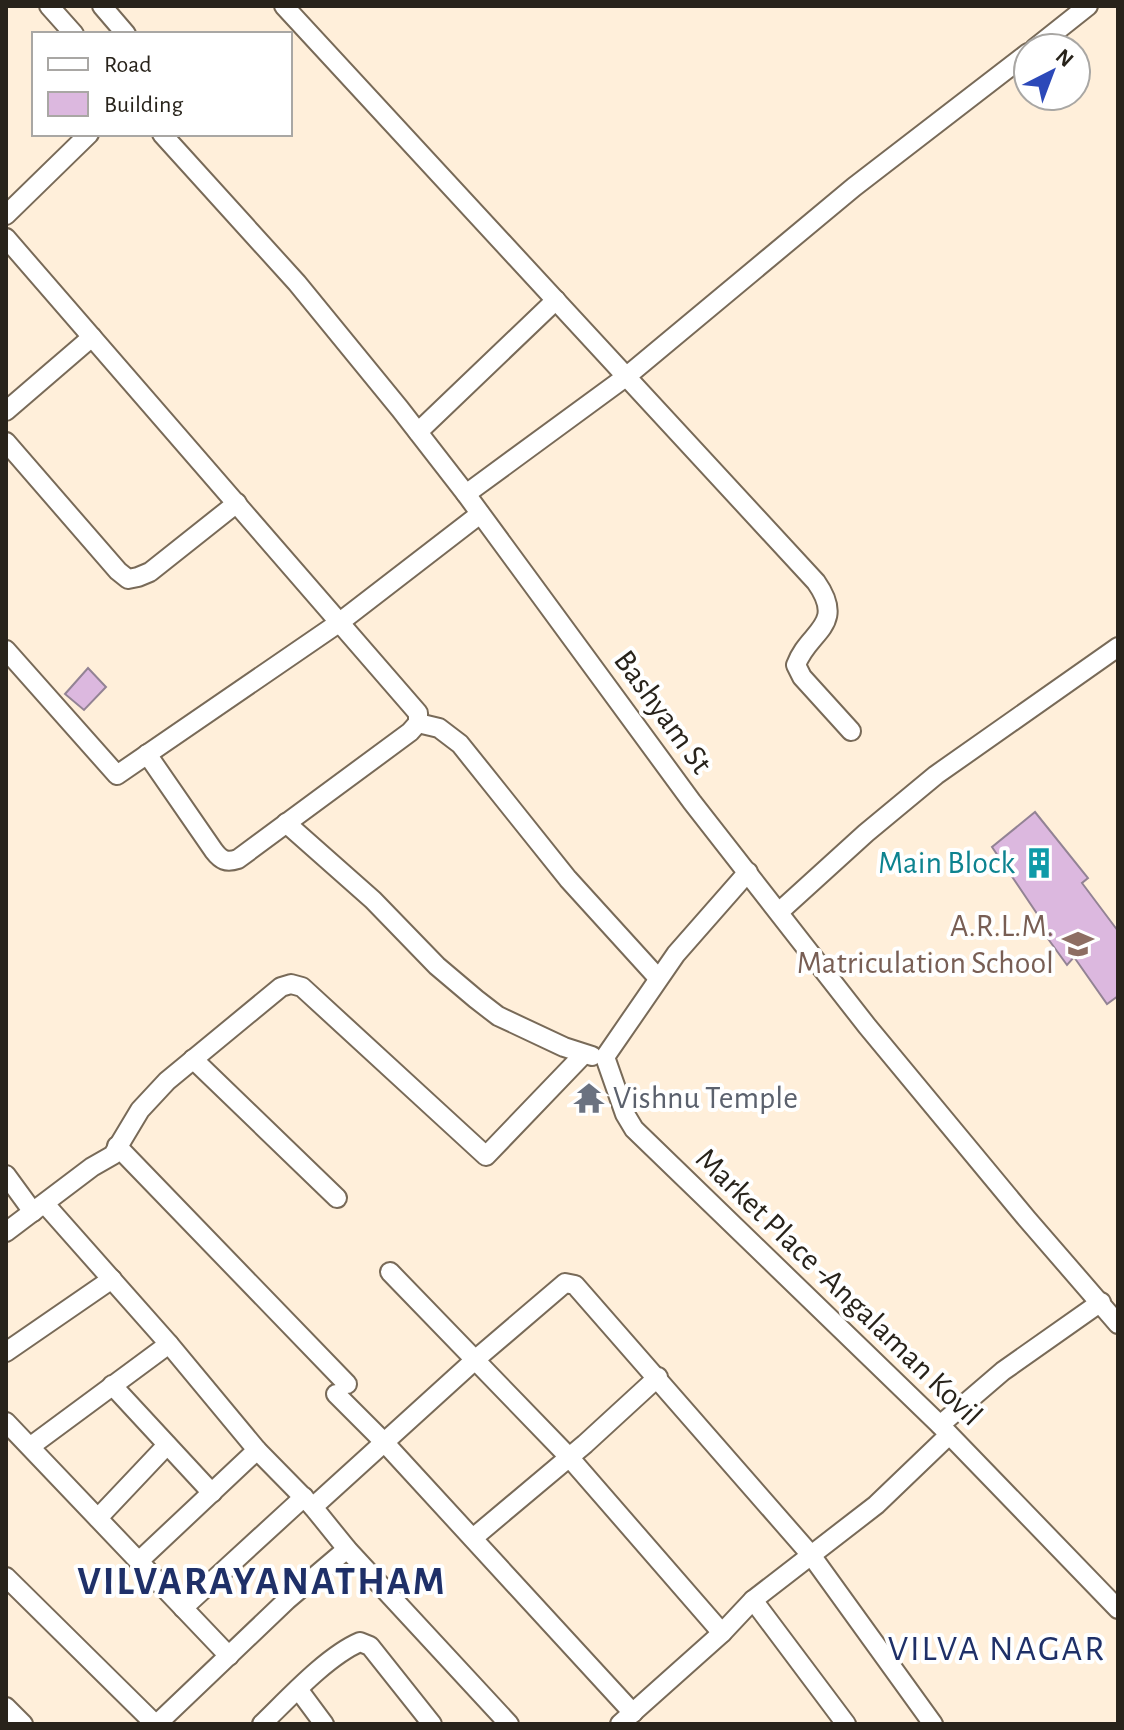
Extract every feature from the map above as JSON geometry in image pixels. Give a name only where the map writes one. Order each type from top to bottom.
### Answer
[{"type":"street","points":[[49,6],[72,32]]},
{"type":"street","points":[[102,6],[124,32]]},
{"type":"street","points":[[284,6],[825,595],[825,627],[799,655],[796,665],[802,677],[851,731]]},
{"type":"street","points":[[1055,32],[1088,6]]},
{"type":"street","points":[[466,494],[627,376],[854,187],[1012,65]]},
{"type":"street","points":[[6,215],[87,136]]},
{"type":"street","name":"Bashyam St","points":[[164,136],[297,283],[418,432],[692,802],[867,1026],[1118,1324]]},
{"type":"street","points":[[6,238],[418,713],[418,723],[410,732],[238,859],[229,862],[221,859],[147,754]]},
{"type":"street","points":[[418,432],[556,300]]},
{"type":"street","points":[[6,411],[92,337]]},
{"type":"street","points":[[6,442],[128,579],[150,572],[237,503]]},
{"type":"street","points":[[6,650],[117,775],[340,622],[480,514]]},
{"type":"street","points":[[779,912],[936,775],[1118,647]]},
{"type":"street","points":[[418,723],[439,728],[460,744],[568,879],[658,978]]},
{"type":"street","points":[[286,823],[373,900],[437,966],[476,999],[498,1016],[583,1055],[605,1057],[676,954],[748,872]]},
{"type":"street","points":[[6,1232],[92,1167],[113,1155],[140,1110],[193,1059],[281,987],[291,984],[302,987],[486,1156],[583,1055]]},
{"type":"street","name":"Market Place -Angalaman Kovil","points":[[605,1057],[625,1114],[634,1129],[944,1430],[1118,1609]]},
{"type":"street","points":[[193,1059],[337,1198]]},
{"type":"street","points":[[117,1146],[341,1389],[627,1718],[722,1633],[753,1600],[899,1485],[944,1430],[1003,1371],[1101,1302]]},
{"type":"street","points":[[6,1175],[112,1279],[257,1450],[509,1724]]},
{"type":"street","points":[[390,1272],[569,1457],[722,1633]]},
{"type":"street","points":[[6,1352],[112,1279]]},
{"type":"street","points":[[183,1608],[384,1442],[565,1283],[575,1285],[811,1555],[933,1724]]},
{"type":"street","points":[[31,1446],[169,1344]]},
{"type":"street","points":[[473,1538],[658,1377]]},
{"type":"street","points":[[112,1385],[212,1493]]},
{"type":"street","points":[[6,1422],[229,1656]]},
{"type":"street","points":[[98,1518],[167,1445]]},
{"type":"street","points":[[139,1561],[257,1450]]},
{"type":"street","points":[[6,1577],[156,1724],[347,1549]]},
{"type":"street","points":[[753,1600],[846,1724]]},
{"type":"street","points":[[262,1724],[298,1689],[349,1647],[360,1642],[370,1646],[432,1724]]},
{"type":"street","points":[[298,1689],[324,1724]]},
{"type":"street","points":[[6,1707],[23,1724]]},
{"type":"building","points":[[88,668],[106,687],[84,710],[65,694]]},
{"type":"building","points":[[1035,812],[1088,878],[1082,883],[1118,931],[1118,996],[1107,1004],[1074,957],[1067,965],[1046,936],[1050,933],[992,847]]},
{"type":"place","name":"Main Block","points":[[1039,863]]},
{"type":"place","name":"A.R.L.M. Matriculation School","points":[[1078,944]]},
{"type":"place","name":"Vishnu Temple","points":[[589,1098]]},
{"type":"district","name":"VILVARAYANATHAM","points":[[262,1582]]},
{"type":"district","name":"VILVA NAGAR","points":[[997,1649]]}]
